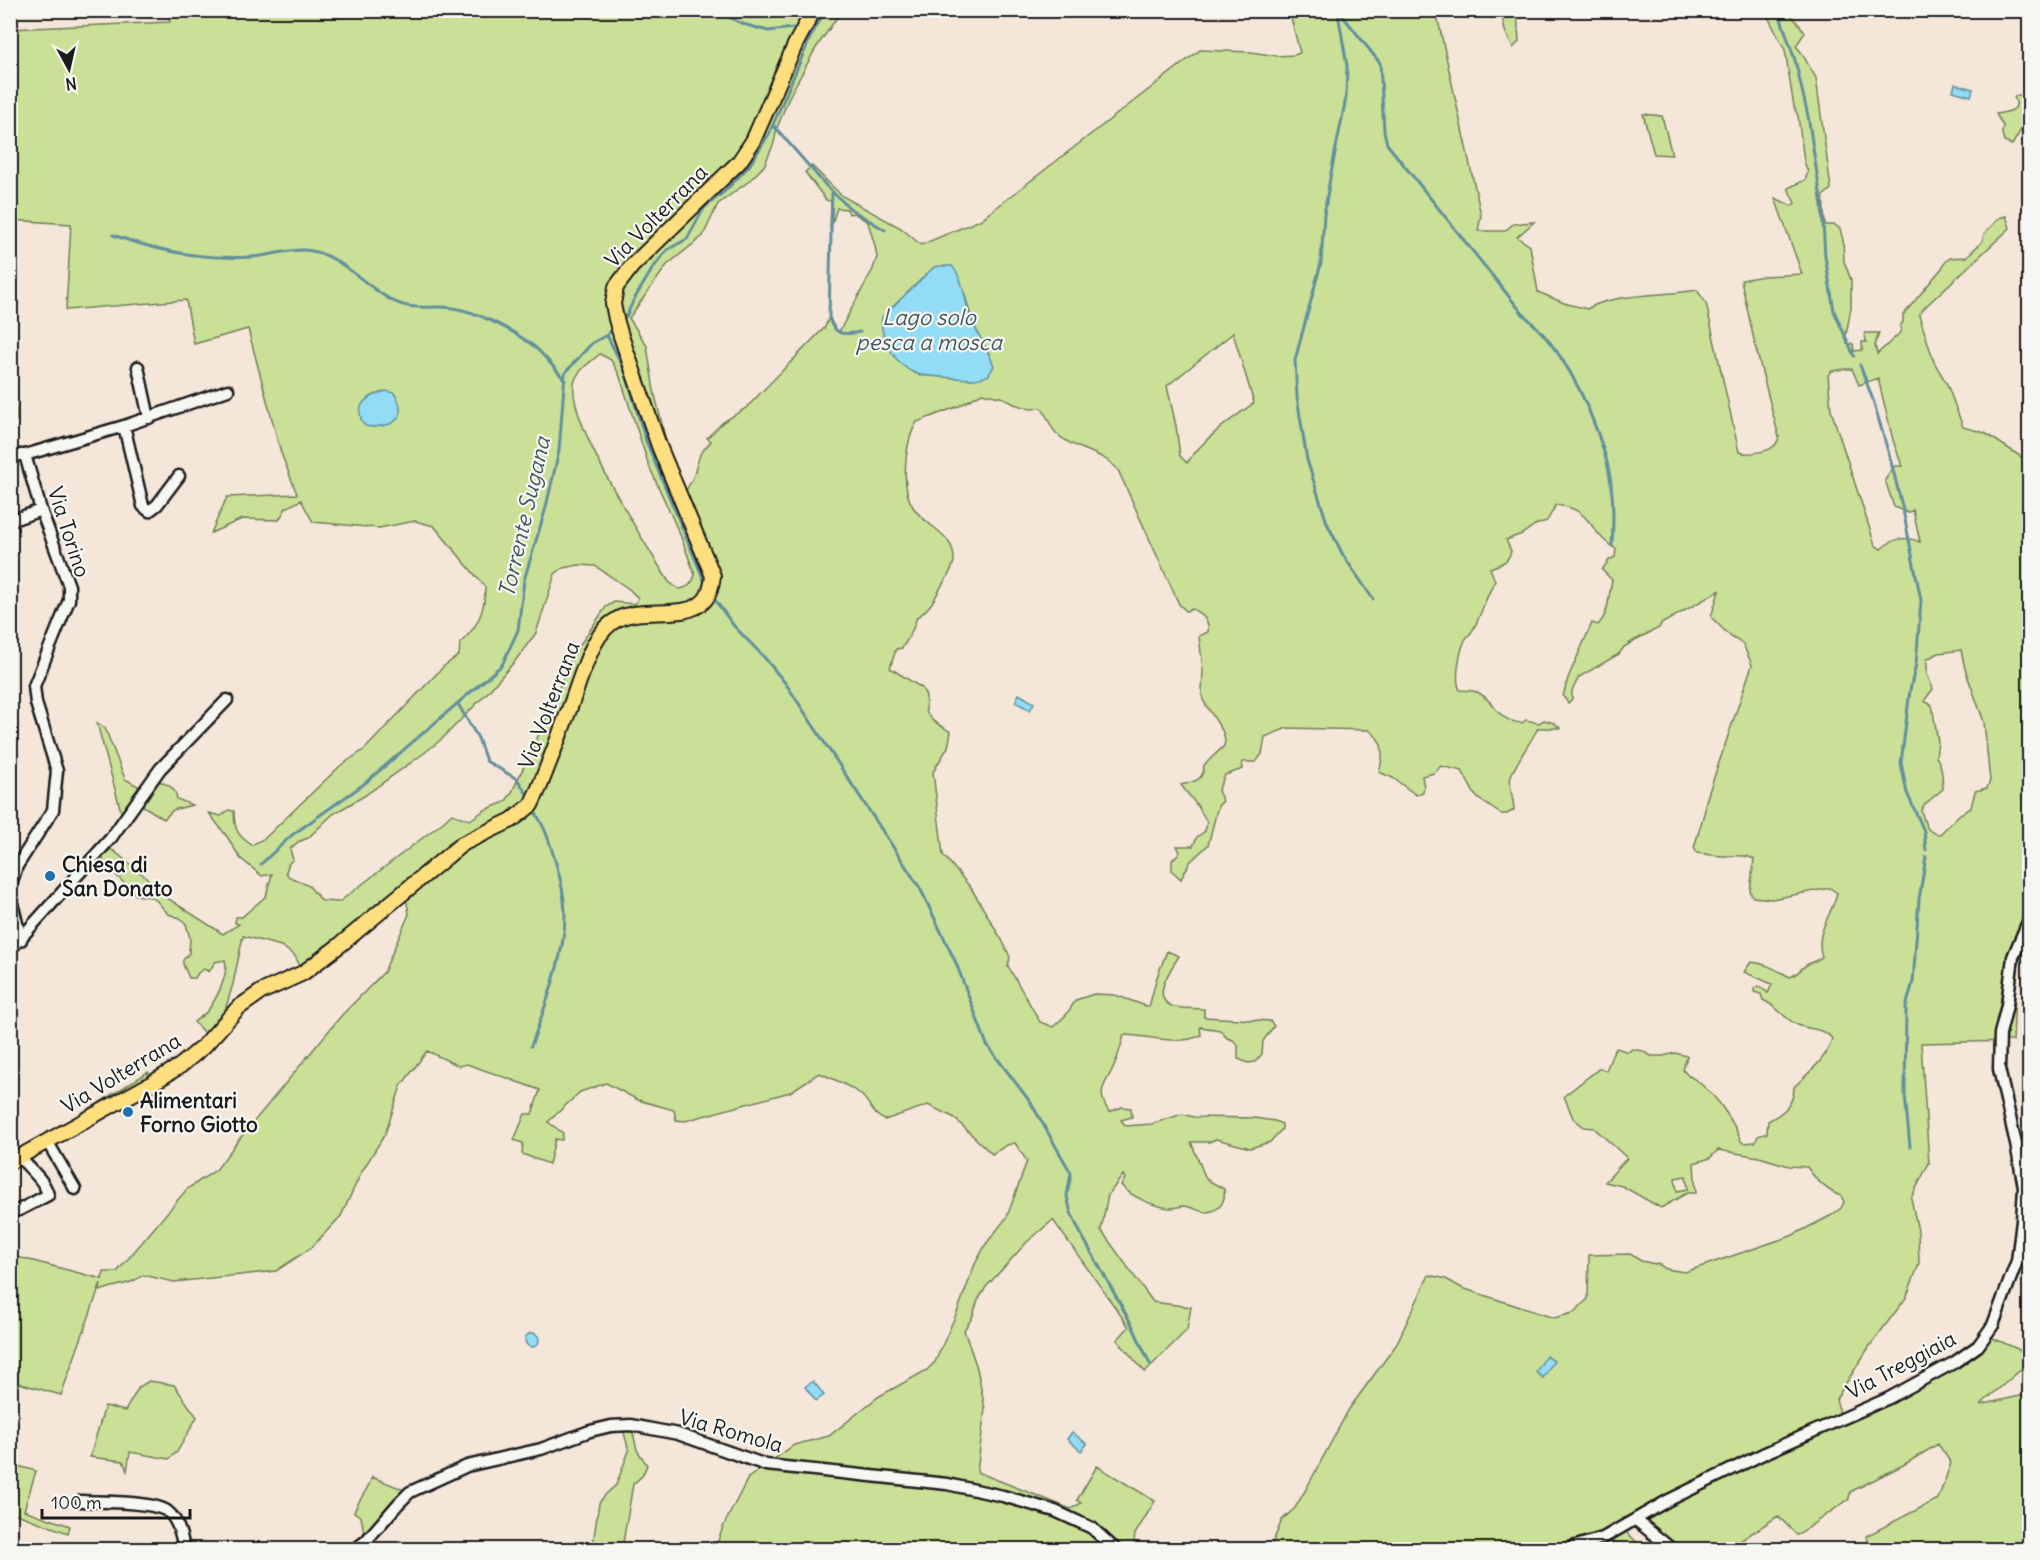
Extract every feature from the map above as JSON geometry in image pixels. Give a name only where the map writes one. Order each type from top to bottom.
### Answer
[{"type":"main road","name":"Via Volterrana","points":[[15,1160],[180,1066],[204,1047],[238,1008],[261,992],[303,973],[462,844],[512,820],[531,805],[540,788],[588,659],[606,627],[634,613],[691,609],[704,602],[713,576],[659,446],[621,336],[613,304],[616,287],[632,266],[739,162],[753,141],[795,45],[816,10]]},
{"type":"street","points":[[138,366],[149,418]]},
{"type":"street","points":[[10,455],[24,455],[124,426],[228,390]]},
{"type":"street","points":[[124,426],[143,506],[149,511],[157,505],[179,476]]},
{"type":"street","name":"Via Torino","points":[[10,888],[17,866],[53,810],[57,771],[36,702],[34,686],[69,600],[69,586],[24,455]]},
{"type":"street","points":[[10,521],[41,510]]},
{"type":"street","points":[[10,950],[111,838],[160,769],[227,700]]},
{"type":"street","points":[[10,894],[21,940]]},
{"type":"street","name":"Via Treggiaia","points":[[1636,1520],[1755,1457],[1889,1398],[1955,1362],[1978,1346],[1994,1325],[2017,1261],[2024,1187],[1999,1070],[2000,1034],[2007,1005],[2013,957],[2030,917]]},
{"type":"street","points":[[47,1141],[75,1189]]},
{"type":"street","points":[[10,1212],[19,1210],[48,1195],[40,1179],[15,1160]]},
{"type":"street","name":"Via Romola","points":[[354,1550],[366,1541],[410,1492],[467,1466],[541,1449],[590,1431],[611,1426],[631,1425],[678,1434],[766,1465],[947,1484],[1003,1496],[1055,1511],[1092,1528],[1116,1550]]},
{"type":"street","points":[[81,1501],[153,1506],[167,1511],[176,1522],[184,1550]]},
{"type":"street","points":[[1563,1550],[1603,1538],[1636,1520],[1673,1550]]},
{"type":"green space","points":[[168,10],[844,11],[840,13],[816,48],[790,95],[764,166],[748,182],[718,204],[703,236],[667,265],[629,318],[647,346],[654,391],[673,470],[685,492],[693,478],[700,454],[711,441],[707,438],[723,422],[746,408],[825,327],[829,317],[831,325],[838,332],[840,330],[873,269],[877,257],[868,222],[854,213],[849,214],[847,209],[837,208],[830,230],[831,201],[826,200],[805,172],[812,166],[842,196],[901,228],[921,245],[980,220],[1200,50],[1251,52],[1277,56],[1300,53],[1289,10],[1436,11],[1481,215],[1478,231],[1505,231],[1513,224],[1534,222],[1517,237],[1530,246],[1538,292],[1564,303],[1587,309],[1611,300],[1697,290],[1706,303],[1739,452],[1752,453],[1767,450],[1775,445],[1779,437],[1741,280],[1802,274],[1775,198],[1792,206],[1795,203],[1788,188],[1805,180],[1808,172],[1804,161],[1785,50],[1765,11],[1788,11],[1805,32],[1796,46],[1816,78],[1831,189],[1823,196],[1825,225],[1835,225],[1840,229],[1843,240],[1844,261],[1851,280],[1851,308],[1846,335],[1847,344],[1853,344],[1854,351],[1862,350],[1862,342],[1866,342],[1865,333],[1879,333],[1875,345],[1877,354],[1901,332],[1903,315],[1949,258],[1966,257],[1982,242],[1984,234],[1999,218],[2006,216],[2010,228],[1919,315],[1934,362],[1947,384],[1963,427],[1985,433],[2029,462],[2029,937],[2017,974],[2013,1041],[1921,1043],[1929,1163],[1911,1198],[1918,1231],[1919,1264],[1906,1298],[1869,1347],[1836,1399],[1841,1418],[1955,1362],[1986,1335],[2029,1354],[2025,1366],[1980,1405],[2029,1394],[2029,1549],[1872,1549],[1866,1536],[1938,1499],[1951,1463],[1938,1444],[1850,1492],[1849,1499],[1797,1535],[1778,1516],[1728,1549],[1678,1549],[1636,1520],[1622,1528],[1644,1549],[1270,1549],[1282,1520],[1295,1508],[1349,1409],[1396,1345],[1429,1275],[1554,1318],[1573,1313],[1588,1299],[1589,1255],[1630,1254],[1641,1261],[1685,1272],[1791,1236],[1841,1208],[1844,1202],[1841,1196],[1822,1184],[1807,1167],[1789,1166],[1759,1157],[1718,1150],[1710,1158],[1694,1163],[1696,1193],[1687,1193],[1661,1208],[1622,1186],[1605,1182],[1627,1158],[1594,1128],[1584,1127],[1573,1118],[1564,1096],[1600,1068],[1606,1071],[1614,1050],[1617,1048],[1628,1052],[1632,1049],[1643,1051],[1651,1056],[1675,1053],[1687,1056],[1683,1070],[1720,1103],[1741,1141],[1743,1143],[1755,1142],[1758,1136],[1767,1133],[1768,1121],[1790,1104],[1794,1087],[1821,1060],[1832,1039],[1821,1031],[1802,1027],[1793,1022],[1763,1000],[1761,994],[1754,992],[1754,988],[1759,986],[1768,993],[1772,984],[1744,972],[1751,962],[1767,965],[1790,977],[1822,957],[1820,940],[1837,893],[1830,888],[1772,899],[1753,897],[1750,892],[1754,859],[1697,853],[1694,848],[1706,801],[1752,665],[1743,644],[1731,637],[1711,617],[1719,591],[1661,624],[1659,628],[1624,647],[1619,654],[1579,677],[1572,691],[1572,699],[1568,703],[1563,696],[1568,678],[1592,623],[1598,625],[1607,609],[1612,580],[1602,570],[1609,560],[1615,557],[1616,549],[1600,536],[1584,516],[1568,507],[1556,505],[1547,521],[1506,540],[1511,551],[1510,555],[1504,562],[1490,568],[1495,581],[1473,630],[1465,640],[1458,665],[1460,690],[1479,693],[1502,716],[1513,722],[1522,723],[1526,720],[1539,723],[1544,720],[1560,728],[1538,728],[1516,765],[1510,780],[1514,810],[1501,814],[1475,795],[1462,771],[1441,766],[1434,773],[1422,776],[1423,792],[1416,795],[1393,778],[1379,772],[1382,760],[1381,744],[1369,730],[1287,728],[1265,737],[1262,754],[1256,762],[1242,762],[1243,769],[1225,775],[1218,791],[1223,801],[1218,806],[1208,845],[1190,862],[1181,879],[1172,871],[1172,860],[1180,852],[1177,846],[1193,846],[1197,837],[1205,831],[1207,822],[1181,785],[1200,778],[1204,765],[1224,746],[1225,741],[1223,732],[1203,700],[1203,670],[1199,636],[1208,632],[1207,621],[1193,609],[1186,611],[1179,604],[1118,470],[1104,458],[1063,439],[1056,433],[1041,408],[1031,409],[1004,398],[982,393],[959,406],[917,422],[909,440],[907,452],[905,476],[909,498],[918,514],[944,536],[953,551],[954,560],[951,571],[933,601],[917,617],[902,648],[896,649],[890,668],[922,688],[926,696],[926,712],[933,721],[951,732],[948,747],[933,772],[943,855],[971,888],[1002,940],[1010,957],[1008,966],[1040,1022],[1053,1027],[1066,1015],[1076,1000],[1094,994],[1115,995],[1149,1007],[1167,951],[1179,956],[1171,968],[1162,991],[1167,1003],[1178,1008],[1204,1009],[1204,1017],[1270,1021],[1274,1026],[1263,1041],[1262,1054],[1255,1062],[1248,1063],[1238,1059],[1238,1045],[1220,1030],[1200,1027],[1201,1035],[1183,1040],[1124,1035],[1112,1070],[1103,1087],[1102,1097],[1109,1112],[1122,1107],[1131,1108],[1132,1117],[1121,1120],[1126,1126],[1152,1124],[1182,1114],[1194,1117],[1254,1118],[1282,1124],[1282,1129],[1270,1142],[1250,1148],[1216,1139],[1209,1142],[1191,1142],[1206,1179],[1224,1189],[1223,1201],[1215,1210],[1204,1212],[1185,1206],[1171,1208],[1151,1203],[1131,1194],[1121,1185],[1125,1179],[1123,1175],[1108,1195],[1101,1230],[1153,1302],[1191,1307],[1187,1330],[1145,1372],[1117,1340],[1129,1327],[1053,1220],[1027,1242],[986,1287],[964,1330],[977,1368],[985,1409],[977,1472],[1071,1509],[1081,1503],[1077,1500],[1097,1466],[1155,1501],[1135,1534],[1133,1549],[715,1549],[723,1527],[748,1478],[794,1445],[829,1436],[878,1397],[927,1370],[935,1362],[975,1264],[986,1244],[1007,1217],[1027,1161],[1015,1143],[992,1154],[953,1117],[928,1105],[885,1120],[880,1118],[859,1093],[819,1073],[790,1092],[685,1121],[676,1120],[674,1110],[638,1100],[606,1083],[580,1092],[548,1122],[563,1133],[562,1140],[555,1139],[549,1164],[522,1154],[523,1143],[514,1140],[525,1114],[532,1114],[540,1090],[467,1064],[459,1066],[427,1051],[401,1086],[385,1134],[361,1173],[341,1216],[311,1248],[276,1271],[174,1282],[143,1275],[128,1283],[100,1291],[101,1283],[61,1395],[11,1381],[11,1257],[102,1279],[104,1272],[117,1272],[187,1189],[216,1170],[341,1016],[384,972],[409,914],[405,892],[303,973],[295,956],[281,946],[243,936],[223,1017],[207,1036],[194,1022],[208,1011],[219,992],[224,979],[225,960],[215,962],[209,972],[204,969],[195,978],[189,978],[183,964],[183,960],[189,953],[190,938],[186,924],[180,918],[168,914],[151,897],[136,895],[116,875],[104,867],[102,848],[114,851],[147,878],[164,896],[223,934],[239,924],[235,923],[236,917],[242,917],[266,896],[272,874],[262,876],[240,858],[209,813],[221,816],[229,810],[234,811],[236,827],[243,838],[252,845],[265,838],[340,766],[365,749],[444,666],[459,655],[460,643],[476,625],[485,596],[485,587],[434,526],[415,521],[379,528],[313,522],[301,500],[286,508],[279,520],[242,519],[211,533],[227,497],[297,494],[281,453],[248,329],[194,344],[186,300],[66,310],[71,224],[11,220],[10,29],[170,22]],"holes":[[[965,295],[981,341],[990,355],[974,379],[919,375]],[[1233,333],[1254,403],[1209,438],[1187,463],[1180,456],[1167,386]],[[600,354],[611,360],[619,374],[649,466],[681,537],[695,575],[685,588],[679,589],[669,582],[593,450],[581,422],[574,397],[575,380],[583,369]],[[1852,369],[1859,385],[1878,378],[1893,440],[1902,466],[1895,466],[1885,480],[1894,507],[1908,513],[1913,510],[1920,542],[1904,539],[1894,541],[1881,549],[1875,545],[1831,410],[1828,375],[1832,371]],[[579,565],[595,566],[629,589],[638,598],[635,604],[614,602],[606,607],[572,656],[547,717],[511,794],[505,802],[485,810],[470,820],[452,814],[339,902],[322,901],[309,886],[288,876],[286,872],[289,863],[293,860],[290,849],[298,842],[308,838],[333,814],[364,796],[423,754],[443,738],[487,693],[536,633],[555,574],[563,568]],[[1961,650],[1965,669],[1984,722],[1990,781],[1987,788],[1975,791],[1971,808],[1960,814],[1940,834],[1928,829],[1921,810],[1943,789],[1941,768],[1936,757],[1938,742],[1932,705],[1924,701],[1933,689],[1927,674],[1927,659],[1939,653]],[[1686,1176],[1688,1189],[1677,1191],[1675,1178]]]},
{"type":"green space","points":[[1501,11],[1517,11],[1519,42],[1513,48],[1505,31]]},
{"type":"green space","points":[[2029,95],[2029,138],[2026,130],[2022,128],[2012,145],[2004,142],[2003,126],[1996,114],[2015,108],[2014,97]]},
{"type":"green space","points":[[1643,114],[1662,116],[1672,155],[1654,154]]},
{"type":"green space","points":[[11,357],[17,420],[10,421]]},
{"type":"green space","points":[[97,723],[105,728],[125,779],[145,790],[153,779],[161,782],[172,788],[177,799],[192,805],[173,810],[164,819],[137,802],[122,815]]},
{"type":"green space","points":[[148,1072],[154,1082],[104,1110],[100,1102]]},
{"type":"green space","points":[[149,1381],[174,1385],[197,1417],[177,1452],[169,1459],[130,1452],[127,1471],[123,1461],[90,1457],[105,1406],[125,1411],[139,1387]]},
{"type":"green space","points":[[631,1425],[637,1450],[647,1465],[642,1476],[633,1484],[622,1549],[592,1550],[599,1503],[616,1485],[629,1451],[622,1426]]},
{"type":"green space","points":[[11,1464],[36,1471],[24,1510],[70,1526],[68,1533],[11,1512]]},
{"type":"green space","points":[[372,1477],[410,1492],[366,1541],[361,1517],[354,1512]]},
{"type":"water","points":[[1955,84],[1973,89],[1971,96],[1953,91]]},
{"type":"water","name":"Lago solo pesca a mosca","points":[[952,266],[962,285],[971,319],[994,366],[988,376],[974,379],[917,374],[896,359],[886,343],[882,317],[934,267]]},
{"type":"water","points":[[386,391],[394,393],[400,405],[397,419],[387,425],[375,427],[365,425],[360,412],[363,403]]},
{"type":"water","points":[[1019,694],[1034,703],[1030,710],[1015,702]]},
{"type":"water","points":[[532,1333],[537,1335],[539,1340],[537,1345],[532,1347],[527,1345],[525,1340],[527,1335]]},
{"type":"water","points":[[1546,1356],[1554,1361],[1543,1378],[1536,1372]]},
{"type":"water","points":[[813,1381],[824,1395],[816,1401],[805,1387]]},
{"type":"water","points":[[1072,1432],[1087,1444],[1081,1451],[1067,1439]]},
{"type":"waterway","points":[[714,10],[743,24],[768,31],[794,28]]},
{"type":"waterway","name":"Torrente Sugana","points":[[622,320],[653,268],[667,250],[687,239],[704,208],[727,189],[749,166],[769,134],[811,36],[828,10]]},
{"type":"waterway","points":[[1338,10],[1380,63],[1384,131],[1387,144],[1523,314],[1551,344],[1574,378],[1599,435],[1608,466],[1613,500],[1612,546]]},
{"type":"waterway","points":[[1778,10],[1795,60],[1808,116],[1822,206],[1825,256],[1834,311],[1854,356]]},
{"type":"waterway","points":[[1338,13],[1347,66],[1346,98],[1324,215],[1321,263],[1295,360],[1297,397],[1307,460],[1327,523],[1343,555],[1373,599]]},
{"type":"waterway","points":[[773,125],[829,189],[852,210],[885,230]]},
{"type":"waterway","points":[[832,191],[829,317],[834,328],[840,333],[860,332]]},
{"type":"waterway","points":[[113,235],[147,246],[198,256],[233,258],[299,250],[318,252],[330,257],[384,296],[402,305],[462,310],[504,327],[535,348],[565,380]]},
{"type":"waterway","name":"Torrente Sugana","points":[[261,864],[292,835],[364,784],[502,665],[518,630],[524,580],[545,511],[559,451],[565,373],[592,343],[607,335],[615,327]]},
{"type":"waterway","points":[[607,335],[625,371],[646,441],[706,585]]},
{"type":"waterway","points":[[1860,365],[1890,458],[1921,600],[1916,664],[1910,690],[1901,763],[1907,793],[1924,831],[1926,850]]},
{"type":"waterway","points":[[712,596],[734,626],[786,684],[920,888],[956,963],[987,1045],[1031,1103],[1071,1173],[1067,1196],[1071,1213],[1132,1325],[1150,1364]]},
{"type":"waterway","points":[[458,704],[478,738],[486,761],[517,779],[527,794]]},
{"type":"waterway","points":[[531,1046],[558,965],[565,916],[563,893],[556,864],[546,833],[534,810]]},
{"type":"waterway","points":[[1910,1147],[1905,1095],[1906,1007],[1913,982],[1919,899],[1926,857]]},
{"type":"place","name":"Chiesa di San Donato","points":[[50,876]]},
{"type":"place","name":"Alimentari Forno Giotto","points":[[128,1112]]}]
